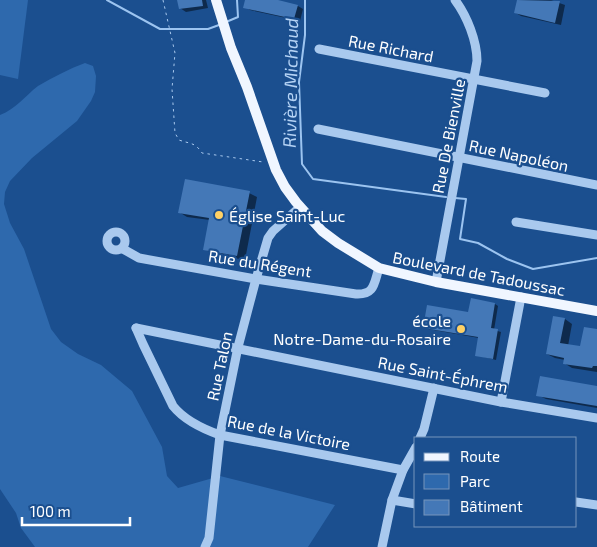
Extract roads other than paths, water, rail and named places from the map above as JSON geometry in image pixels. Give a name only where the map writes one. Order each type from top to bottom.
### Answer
[{"type":"main road","name":"Boulevard de Tadoussac","points":[[216,0],[231,48],[247,87],[273,163],[284,187],[322,231],[338,244],[379,268],[436,282],[597,311]]},
{"type":"street","name":"Rue De Bienville","points":[[436,282],[477,61],[475,41],[455,0]]},
{"type":"street","name":"Rue Richard","points":[[319,48],[545,93]]},
{"type":"street","name":"Rue Napoléon","points":[[318,129],[597,185]]},
{"type":"street","name":"Rue Talon","points":[[205,547],[209,538],[220,434],[238,347],[256,279],[268,238],[273,231],[300,207]]},
{"type":"street","points":[[516,222],[597,235]]},
{"type":"street","name":"Rue du Régent","points":[[123,249],[139,258],[256,279],[364,294],[369,293],[379,268]]},
{"type":"street","points":[[501,402],[521,297]]},
{"type":"street","name":"Rue Saint-Éphrem","points":[[136,328],[238,347],[501,402],[597,418]]},
{"type":"street","name":"Rue de la Victoire","points":[[136,328],[173,406],[179,414],[198,426],[220,434],[403,470]]},
{"type":"street","points":[[420,437],[424,430],[434,388]]},
{"type":"street","points":[[382,547],[392,500],[403,470],[414,451]]},
{"type":"street","points":[[392,500],[414,504]]},
{"type":"street","points":[[577,502],[597,505]]},
{"type":"waterway","name":"Rivière Michaud","points":[[107,0],[160,29],[208,29],[219,25]]},
{"type":"waterway","name":"Rivière Michaud","points":[[226,22],[238,17],[237,0]]},
{"type":"waterway","name":"Rivière Michaud","points":[[305,0],[305,35],[299,82],[302,164],[313,179],[446,197]]},
{"type":"waterway","name":"Rivière Michaud","points":[[455,198],[466,199],[460,239],[478,243],[507,259],[533,269],[597,258]]},
{"type":"place","name":"Église Saint-Luc","points":[[219,215]]},
{"type":"place","name":"école Notre-Dame-du-Rosaire","points":[[461,329]]}]
